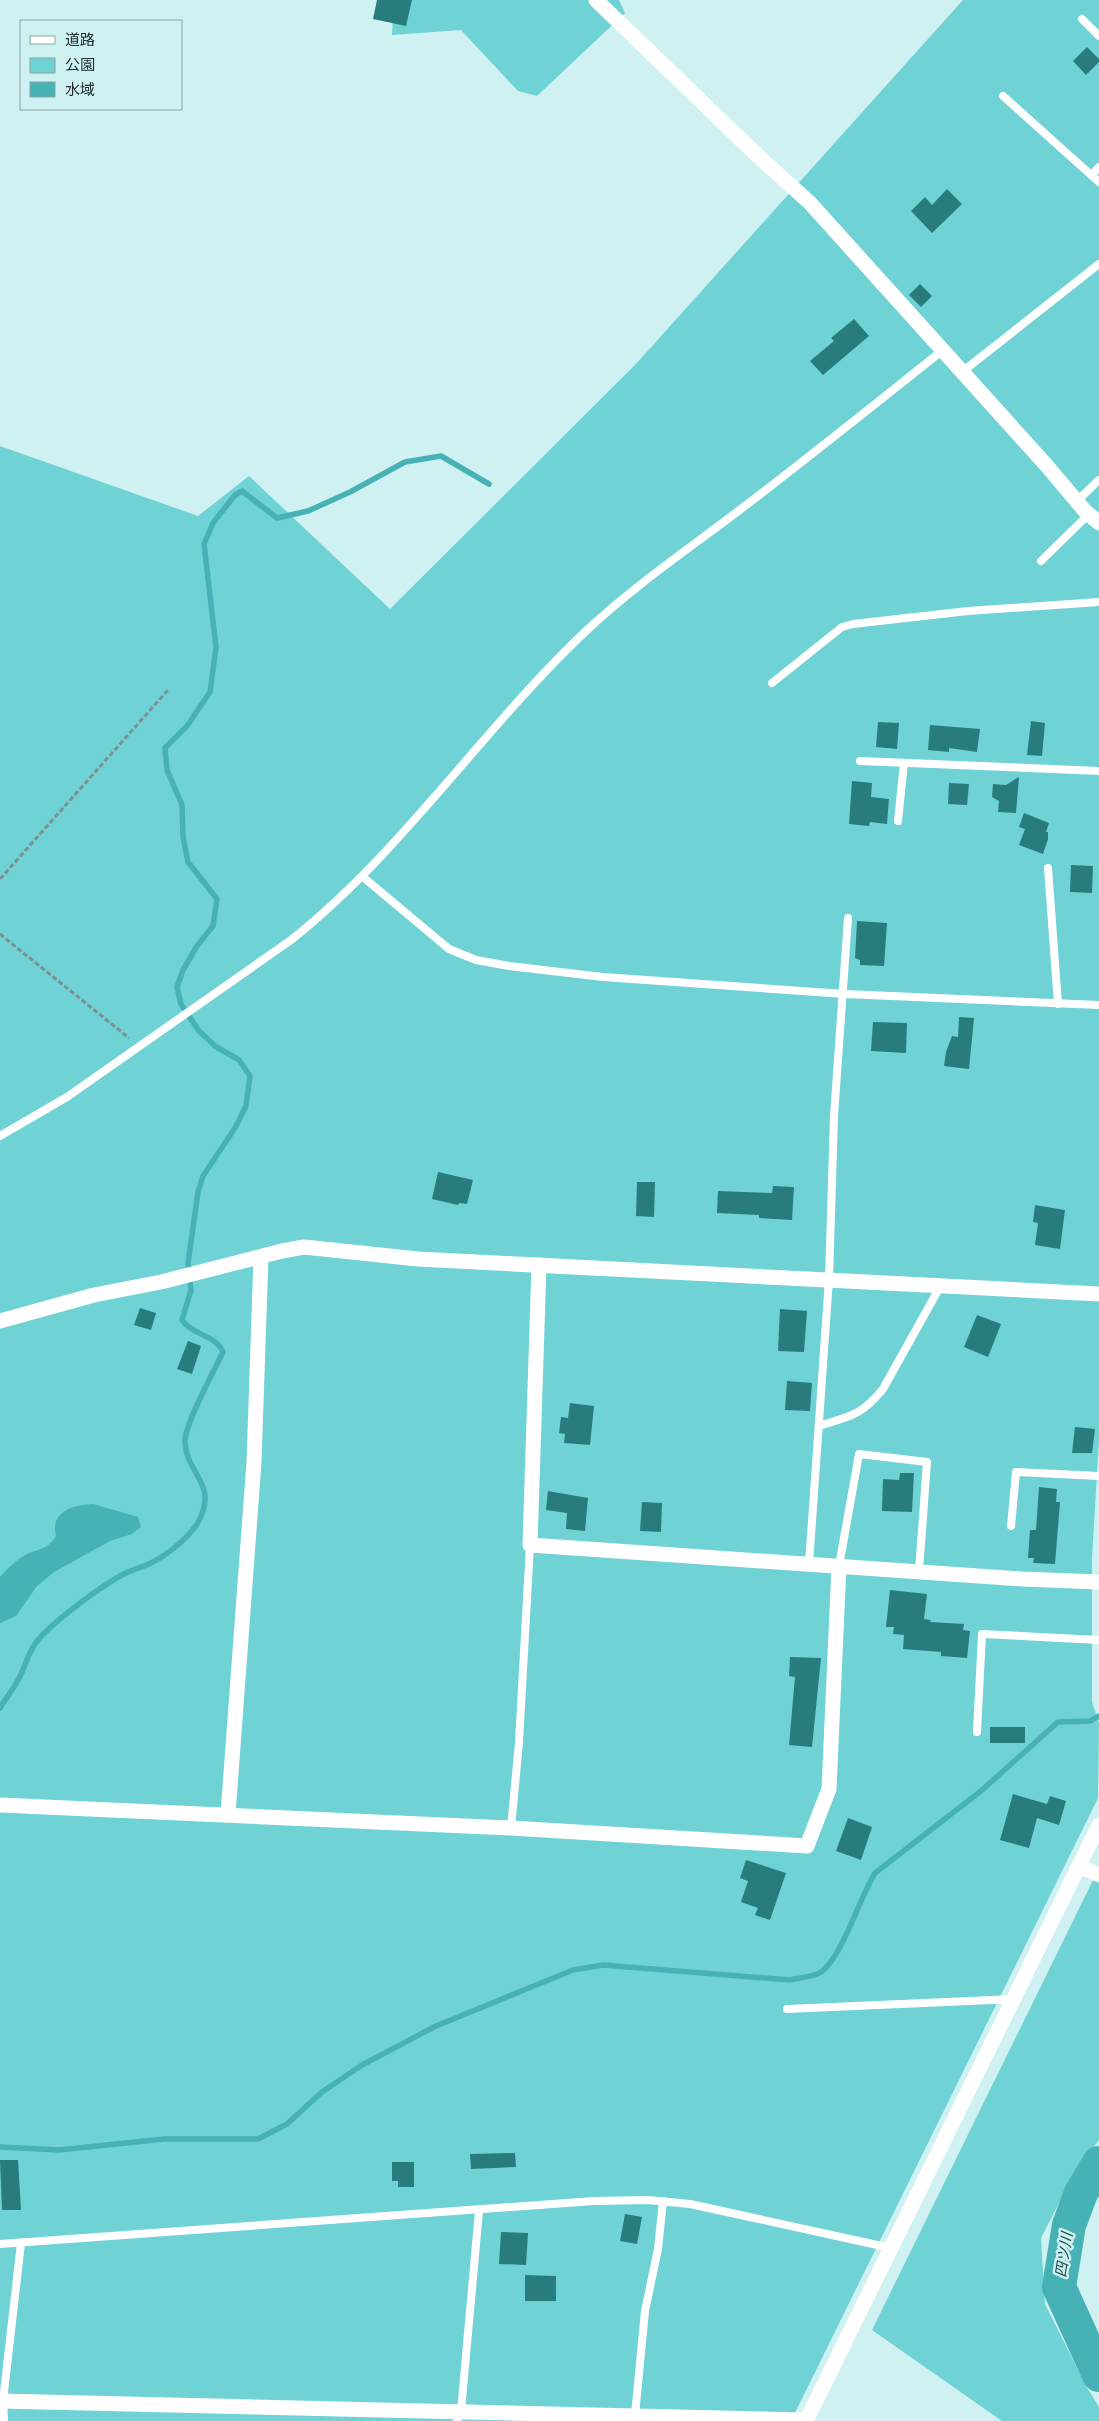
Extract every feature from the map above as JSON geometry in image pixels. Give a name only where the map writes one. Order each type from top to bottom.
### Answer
[{"type":"street","points":[[596,0],[758,156],[810,203],[1094,519]]},
{"type":"street","points":[[0,1321],[94,1295],[161,1282],[304,1247],[418,1259],[1099,1294]]},
{"type":"street","points":[[228,1814],[254,1462],[261,1257]]},
{"type":"street","points":[[539,1264],[530,1545],[1022,1579],[1099,1582]]},
{"type":"street","points":[[0,1805],[511,1828],[807,1846],[829,1789],[840,1566]]},
{"type":"street","points":[[2,2401],[459,2416],[635,2415],[806,2420],[892,2249],[1099,1825]]},
{"type":"street","points":[[1079,1866],[1099,1875]]},
{"type":"lane","points":[[1082,19],[1099,36]]},
{"type":"lane","points":[[1003,96],[1099,182]]},
{"type":"lane","points":[[1092,175],[1099,167]]},
{"type":"lane","points":[[962,372],[1099,264]]},
{"type":"lane","points":[[0,1136],[67,1097],[291,940],[326,912],[363,877],[554,662],[590,628],[632,592],[806,460],[943,350]]},
{"type":"lane","points":[[1077,502],[1099,480]]},
{"type":"lane","points":[[1041,561],[1094,519]]},
{"type":"lane","points":[[772,683],[842,627],[853,624],[968,611],[1099,602]]},
{"type":"lane","points":[[860,761],[1099,771]]},
{"type":"lane","points":[[898,821],[904,763]]},
{"type":"lane","points":[[1048,868],[1058,1004]]},
{"type":"lane","points":[[363,877],[449,949],[476,960],[509,966],[603,977],[845,994],[1099,1005]]},
{"type":"lane","points":[[808,1564],[829,1279],[834,1116],[845,994],[848,918]]},
{"type":"lane","points":[[819,1426],[859,1414],[871,1404],[883,1389],[941,1285]]},
{"type":"lane","points":[[840,1566],[859,1454],[927,1462],[919,1572]]},
{"type":"lane","points":[[1011,1526],[1016,1472],[1099,1476]]},
{"type":"lane","points":[[511,1828],[519,1742],[530,1545]]},
{"type":"lane","points":[[977,1732],[982,1634],[1099,1640]]},
{"type":"lane","points":[[787,2009],[1015,1999]]},
{"type":"lane","points":[[0,2244],[479,2211],[594,2201],[663,2201],[690,2204],[892,2249]]},
{"type":"lane","points":[[635,2415],[645,2311],[658,2249],[663,2201]]},
{"type":"lane","points":[[459,2416],[479,2211]]},
{"type":"lane","points":[[4,2421],[2,2401],[21,2243]]},
{"type":"path","points":[[0,879],[168,690]]},
{"type":"path","points":[[0,934],[139,1046]]},
{"type":"green space","points":[[394,0],[619,0],[625,13],[537,96],[518,91],[461,30],[392,35]]},
{"type":"green space","points":[[963,0],[1099,0],[1099,1440],[1092,1558],[1092,1702],[1099,1723],[1098,1798],[791,2421],[0,2421],[0,446],[198,516],[249,476],[390,609],[636,364]]},
{"type":"green space","points":[[1099,1868],[1099,2140],[1075,2172],[1041,2238],[1045,2304],[1086,2386],[1099,2407],[1099,2421],[1002,2421],[872,2330]]},
{"type":"water","points":[[93,1504],[138,1517],[141,1527],[132,1534],[110,1541],[54,1572],[37,1586],[16,1616],[0,1623],[0,1577],[16,1561],[50,1544],[56,1536],[56,1521],[64,1511],[78,1506]]},
{"type":"building","points":[[377,0],[412,0],[406,26],[373,19]]},
{"type":"building","points":[[1087,47],[1099,59],[1099,62],[1086,75],[1073,61]]},
{"type":"building","points":[[947,189],[962,204],[932,233],[911,211],[925,197],[932,205]]},
{"type":"building","points":[[920,284],[932,296],[921,307],[909,295]]},
{"type":"building","points":[[854,319],[869,336],[823,375],[810,361],[834,341],[831,338]]},
{"type":"building","points":[[1031,721],[1045,723],[1042,756],[1027,755]]},
{"type":"building","points":[[878,722],[899,723],[897,749],[876,747]]},
{"type":"building","points":[[930,725],[980,729],[977,752],[949,748],[949,752],[928,750]]},
{"type":"building","points":[[1019,777],[1016,813],[998,812],[999,801],[992,797],[993,784],[1006,785]]},
{"type":"building","points":[[852,781],[872,783],[871,797],[889,799],[887,824],[870,822],[869,826],[849,824]]},
{"type":"building","points":[[949,783],[969,784],[967,805],[948,804]]},
{"type":"building","points":[[1024,813],[1049,823],[1046,832],[1048,832],[1048,839],[1043,854],[1019,845],[1025,829],[1019,827]]},
{"type":"building","points":[[1071,865],[1093,866],[1092,893],[1070,892]]},
{"type":"building","points":[[857,921],[887,923],[884,966],[860,965],[860,960],[855,958]]},
{"type":"building","points":[[959,1017],[974,1018],[969,1069],[944,1066],[946,1052],[952,1036],[958,1037]]},
{"type":"building","points":[[873,1022],[907,1023],[906,1053],[871,1051]]},
{"type":"building","points":[[438,1172],[473,1180],[467,1204],[459,1203],[458,1205],[432,1199]]},
{"type":"building","points":[[637,1182],[655,1182],[654,1217],[636,1216]]},
{"type":"building","points":[[773,1186],[794,1187],[792,1220],[759,1218],[759,1215],[717,1213],[718,1191],[772,1193]]},
{"type":"building","points":[[1035,1205],[1065,1210],[1060,1249],[1035,1245],[1038,1223],[1033,1222]]},
{"type":"building","points":[[140,1308],[156,1313],[151,1330],[134,1325]]},
{"type":"building","points":[[780,1309],[807,1311],[804,1352],[778,1351]]},
{"type":"building","points":[[977,1315],[1001,1324],[988,1357],[964,1347]]},
{"type":"building","points":[[188,1341],[201,1346],[192,1374],[177,1369]]},
{"type":"building","points":[[787,1381],[812,1383],[810,1411],[785,1410]]},
{"type":"building","points":[[570,1403],[594,1406],[590,1445],[564,1443],[565,1434],[559,1433],[561,1417],[568,1418]]},
{"type":"building","points":[[1075,1427],[1095,1429],[1092,1453],[1072,1453]]},
{"type":"building","points":[[900,1473],[914,1473],[912,1512],[882,1511],[883,1479],[899,1480]]},
{"type":"building","points":[[1039,1487],[1057,1489],[1056,1502],[1060,1502],[1055,1564],[1033,1563],[1034,1558],[1028,1558],[1030,1530],[1036,1530]]},
{"type":"building","points":[[548,1491],[588,1498],[585,1531],[566,1529],[567,1513],[546,1510]]},
{"type":"building","points":[[642,1502],[662,1503],[661,1532],[640,1531]]},
{"type":"building","points":[[890,1590],[927,1594],[924,1619],[931,1620],[930,1622],[964,1624],[963,1630],[970,1631],[967,1658],[941,1656],[941,1652],[903,1649],[904,1635],[893,1634],[894,1627],[886,1627]]},
{"type":"building","points":[[790,1657],[821,1658],[812,1747],[789,1745],[795,1677],[789,1676]]},
{"type":"building","points":[[990,1727],[1025,1727],[1025,1743],[990,1743]]},
{"type":"building","points":[[1013,1794],[1047,1804],[1050,1796],[1066,1801],[1059,1825],[1037,1818],[1029,1848],[1000,1840]]},
{"type":"building","points":[[848,1818],[872,1827],[861,1860],[836,1851]]},
{"type":"building","points":[[746,1860],[786,1873],[770,1920],[755,1915],[758,1908],[741,1902],[748,1881],[740,1878]]},
{"type":"building","points":[[515,2153],[516,2167],[471,2169],[470,2154]]},
{"type":"building","points":[[0,2160],[18,2160],[21,2210],[2,2210]]},
{"type":"building","points":[[392,2162],[414,2162],[414,2187],[398,2187],[398,2181],[392,2181]]},
{"type":"building","points":[[625,2214],[642,2217],[637,2244],[620,2241]]},
{"type":"building","points":[[501,2232],[528,2233],[526,2265],[499,2264]]},
{"type":"building","points":[[525,2275],[556,2276],[556,2301],[525,2301]]},
{"type":"waterway","points":[[0,1708],[22,1672],[33,1646],[55,1623],[111,1581],[157,1560],[170,1551],[193,1530],[203,1511],[204,1490],[187,1454],[186,1435],[194,1412],[223,1352],[220,1346],[210,1338],[192,1329],[182,1320],[191,1290],[188,1263],[198,1192],[203,1176],[235,1128],[246,1106],[250,1076],[239,1060],[215,1046],[199,1031],[181,1004],[177,987],[183,970],[197,946],[213,926],[217,899],[188,862],[183,837],[182,805],[167,770],[165,748],[187,726],[210,692],[216,647],[204,544],[213,523],[235,495],[242,491],[277,518],[308,511],[350,492],[405,462],[441,456],[489,484]]},
{"type":"waterway","points":[[0,2147],[59,2150],[164,2139],[258,2139],[287,2124],[322,2092],[362,2065],[436,2026],[573,1970],[603,1965],[790,1980],[818,1974],[836,1954],[875,1873],[981,1791],[1058,1722],[1090,1721],[1099,1716]]},
{"type":"waterway","name":"四ツ川","points":[[1099,2163],[1081,2193],[1069,2225],[1059,2287],[1099,2375]]}]
